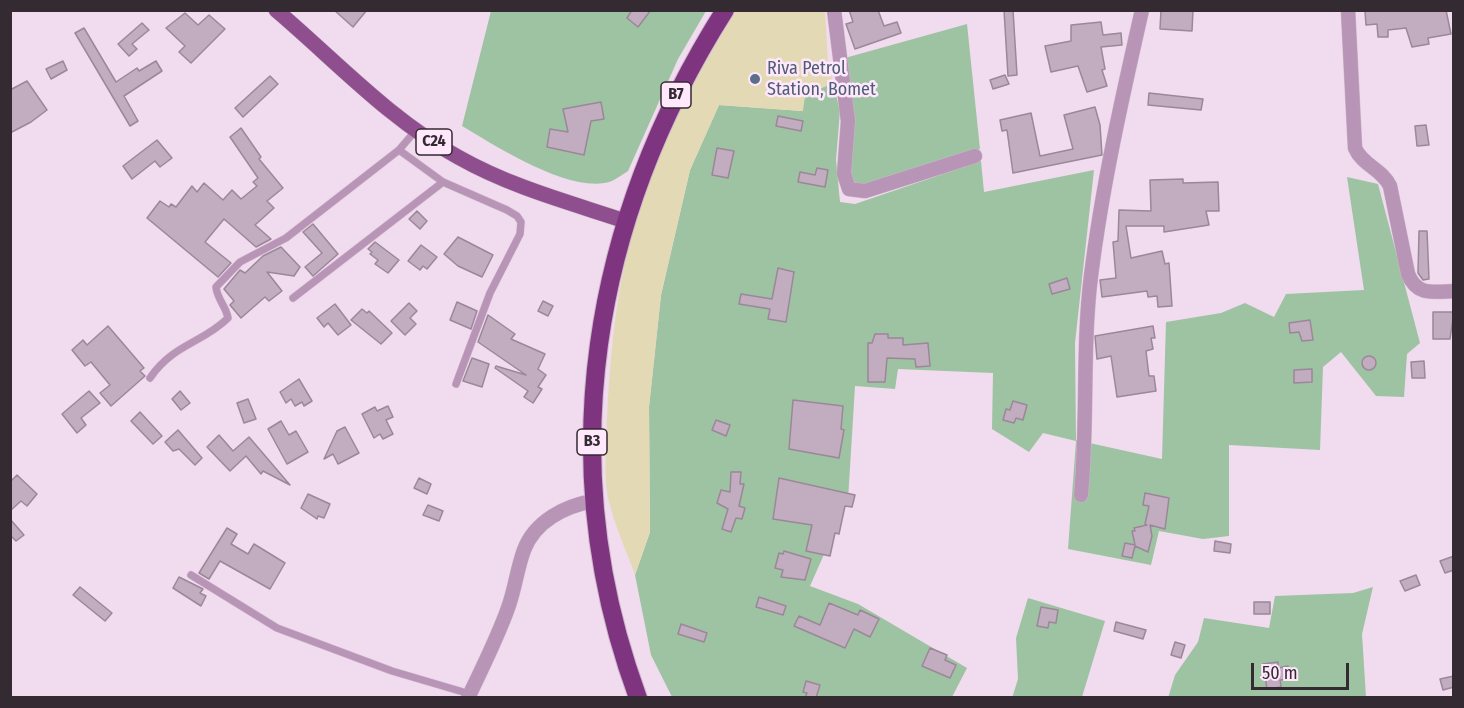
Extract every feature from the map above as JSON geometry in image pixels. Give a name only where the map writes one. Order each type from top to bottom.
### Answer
[{"type":"highway","name":"B7","points":[[638,185],[679,90],[725,10]]},
{"type":"highway","name":"B3","points":[[638,185],[625,221],[604,312],[593,396],[593,501],[616,626],[638,698]]},
{"type":"main road","name":"C24","points":[[276,10],[416,130],[457,157],[497,177],[544,196],[625,221]]},
{"type":"street","points":[[834,10],[848,121],[844,174],[849,189],[865,191],[975,156]]},
{"type":"street","points":[[1081,495],[1086,442],[1087,328],[1091,276],[1111,158],[1142,10]]},
{"type":"street","points":[[1348,10],[1355,148],[1361,159],[1382,173],[1390,186],[1413,285],[1429,293],[1454,291]]},
{"type":"street","points":[[469,696],[510,603],[524,548],[533,534],[560,511],[574,504],[593,501]]},
{"type":"lane","points":[[150,378],[161,361],[220,326],[228,318],[226,308],[216,294],[216,287],[240,262],[286,238],[399,150],[416,130]]},
{"type":"lane","points":[[399,150],[443,182],[507,210],[521,222],[520,234],[490,293],[456,384]]},
{"type":"lane","points":[[293,298],[443,182]]},
{"type":"lane","points":[[191,575],[277,628],[392,671],[469,696]]},
{"type":"green space","points":[[491,11],[706,11],[678,59],[628,171],[612,181],[596,184],[577,182],[535,167],[462,126]]},
{"type":"green space","points":[[967,24],[980,149],[862,186],[855,183],[851,174],[854,118],[845,58]]},
{"type":"green space","points":[[833,83],[840,111],[836,160],[840,202],[855,204],[981,161],[984,192],[1094,170],[1075,343],[1076,440],[1162,459],[1166,322],[1221,313],[1245,303],[1274,317],[1286,294],[1364,290],[1347,177],[1378,184],[1420,343],[1407,354],[1404,397],[1376,396],[1341,352],[1323,367],[1320,450],[1229,445],[1229,536],[1203,539],[1159,531],[1151,565],[1068,549],[1076,441],[1043,433],[1029,452],[992,429],[993,373],[898,369],[895,389],[855,386],[848,500],[810,586],[858,604],[967,668],[952,697],[672,697],[651,655],[635,575],[650,532],[649,407],[661,295],[690,170],[719,105],[802,111],[805,95]]},
{"type":"green space","points":[[1373,587],[1362,634],[1366,697],[1168,698],[1175,675],[1198,642],[1204,618],[1269,628],[1275,596],[1353,593]]},
{"type":"green space","points":[[1028,598],[1105,621],[1082,697],[1012,698],[1018,679],[1016,638]]},
{"type":"sand","points":[[736,11],[825,11],[828,62],[833,83],[805,95],[803,111],[719,105],[690,170],[661,295],[649,407],[650,532],[635,575],[608,498],[606,476],[608,398],[616,313],[625,263],[656,164],[701,70]]},
{"type":"building","points":[[334,10],[367,10],[353,27]]},
{"type":"building","points":[[632,10],[651,10],[638,27],[627,18]]},
{"type":"building","points":[[849,10],[878,10],[884,26],[897,22],[901,33],[855,49],[846,24],[853,22]]},
{"type":"building","points":[[1004,10],[1013,10],[1017,75],[1008,76]]},
{"type":"building","points":[[1161,10],[1193,10],[1192,31],[1160,29]]},
{"type":"building","points":[[1446,10],[1451,34],[1428,38],[1429,44],[1412,47],[1406,28],[1388,30],[1388,37],[1378,37],[1377,24],[1366,25],[1365,11]]},
{"type":"building","points":[[185,13],[198,25],[209,15],[225,29],[191,63],[179,52],[185,46],[166,28]]},
{"type":"building","points":[[1101,22],[1103,35],[1121,33],[1122,45],[1101,47],[1105,69],[1102,70],[1107,86],[1087,92],[1078,66],[1051,72],[1045,46],[1071,41],[1071,25]]},
{"type":"building","points":[[142,23],[149,30],[132,44],[137,49],[129,56],[118,44]]},
{"type":"building","points":[[84,28],[116,82],[137,68],[139,71],[156,61],[162,71],[124,96],[138,121],[130,126],[75,33]]},
{"type":"building","points":[[63,61],[67,70],[51,79],[46,69]]},
{"type":"building","points":[[1005,75],[1009,84],[993,89],[990,80]]},
{"type":"building","points":[[270,76],[278,84],[243,117],[235,108]]},
{"type":"building","points":[[27,81],[47,110],[10,133],[10,90]]},
{"type":"building","points":[[1149,93],[1203,99],[1201,110],[1148,105]]},
{"type":"building","points":[[601,102],[604,119],[591,121],[584,155],[547,147],[550,129],[568,132],[563,109]]},
{"type":"building","points":[[1095,107],[1100,125],[1102,155],[1013,173],[1007,130],[1002,131],[1000,120],[1031,113],[1040,156],[1073,149],[1064,115]]},
{"type":"building","points":[[778,116],[803,121],[801,131],[776,126]]},
{"type":"building","points":[[1426,125],[1429,145],[1417,146],[1415,126]]},
{"type":"building","points":[[241,128],[261,157],[259,159],[283,188],[267,201],[274,208],[255,225],[271,239],[256,247],[224,219],[205,242],[231,263],[218,277],[147,218],[160,201],[169,207],[171,204],[176,207],[192,186],[197,192],[204,183],[223,200],[232,190],[241,199],[257,186],[253,182],[258,178],[230,137]]},
{"type":"building","points":[[157,140],[172,158],[160,167],[155,161],[132,179],[123,166]]},
{"type":"building","points":[[717,148],[734,151],[728,178],[712,175]]},
{"type":"building","points":[[817,168],[828,170],[825,187],[798,182],[800,172],[815,175]]},
{"type":"building","points":[[1183,179],[1183,183],[1218,182],[1219,211],[1206,211],[1209,225],[1164,232],[1164,226],[1126,226],[1131,258],[1162,251],[1165,264],[1169,263],[1172,306],[1158,307],[1157,296],[1148,297],[1147,291],[1102,297],[1100,280],[1116,278],[1113,242],[1118,241],[1119,210],[1151,211],[1150,180]]},
{"type":"building","points":[[417,211],[427,221],[420,229],[409,219]]},
{"type":"building","points":[[313,224],[338,254],[313,276],[305,267],[322,253],[303,232]]},
{"type":"building","points":[[1419,231],[1427,231],[1429,279],[1423,280],[1418,273]]},
{"type":"building","points":[[458,237],[493,255],[482,277],[458,266],[444,254]]},
{"type":"building","points":[[375,242],[399,260],[388,273],[375,264],[378,260],[370,254],[372,252],[368,249]]},
{"type":"building","points":[[421,245],[437,257],[427,269],[423,266],[420,270],[408,261]]},
{"type":"building","points":[[281,247],[300,267],[294,276],[267,272],[282,291],[269,301],[265,297],[241,318],[230,305],[234,301],[224,289],[240,270],[245,273],[263,256]]},
{"type":"building","points":[[778,268],[794,272],[786,322],[768,319],[770,309],[739,304],[741,294],[772,299]]},
{"type":"building","points":[[1067,278],[1070,289],[1052,294],[1049,284]]},
{"type":"building","points":[[543,301],[553,306],[548,316],[538,311]]},
{"type":"building","points":[[457,302],[477,311],[471,329],[450,320]]},
{"type":"building","points":[[409,303],[417,311],[410,318],[416,324],[405,335],[391,321]]},
{"type":"building","points":[[335,304],[351,325],[338,335],[328,323],[324,327],[317,318]]},
{"type":"building","points":[[362,309],[367,313],[369,311],[392,333],[381,344],[351,320]]},
{"type":"building","points":[[1433,312],[1454,312],[1450,339],[1433,339]]},
{"type":"building","points":[[488,315],[515,334],[511,339],[545,354],[538,369],[546,375],[538,387],[542,389],[533,403],[524,397],[528,391],[495,368],[496,366],[526,375],[478,342]]},
{"type":"building","points":[[1310,320],[1313,340],[1302,341],[1299,332],[1290,333],[1289,323]]},
{"type":"building","points":[[108,326],[144,368],[140,371],[145,376],[111,406],[100,393],[110,385],[91,362],[85,366],[72,350],[83,340],[87,345]]},
{"type":"building","points":[[1153,326],[1155,338],[1151,338],[1153,349],[1146,351],[1149,376],[1154,376],[1156,391],[1117,397],[1111,356],[1097,359],[1095,336]]},
{"type":"building","points":[[875,334],[888,334],[888,338],[903,338],[903,345],[928,343],[930,366],[916,367],[915,359],[887,358],[885,382],[868,382],[868,343],[872,343]]},
{"type":"building","points":[[1366,356],[1372,356],[1376,363],[1372,370],[1366,370],[1362,366],[1362,360]]},
{"type":"building","points":[[472,358],[489,364],[482,387],[463,381]]},
{"type":"building","points":[[1424,361],[1425,378],[1412,378],[1411,362]]},
{"type":"building","points":[[1312,369],[1312,382],[1294,383],[1294,370]]},
{"type":"building","points":[[299,379],[312,401],[304,406],[302,402],[295,406],[291,399],[286,403],[280,392]]},
{"type":"building","points":[[89,391],[100,403],[81,418],[86,425],[77,433],[62,414]]},
{"type":"building","points":[[180,391],[190,403],[181,410],[172,399]]},
{"type":"building","points":[[248,399],[256,419],[244,423],[237,403]]},
{"type":"building","points":[[793,400],[843,406],[841,429],[844,430],[839,458],[789,449]]},
{"type":"building","points":[[1013,401],[1027,405],[1023,420],[1016,418],[1014,423],[1003,420],[1006,409],[1010,410]]},
{"type":"building","points":[[388,406],[393,417],[386,420],[393,434],[383,439],[380,434],[374,438],[362,414],[375,407],[377,411]]},
{"type":"building","points":[[140,412],[162,436],[153,444],[131,421]]},
{"type":"building","points":[[716,420],[730,425],[726,436],[712,430]]},
{"type":"building","points":[[281,421],[289,435],[296,431],[308,452],[287,464],[268,429]]},
{"type":"building","points":[[345,427],[359,453],[338,464],[333,454],[324,459],[337,431]]},
{"type":"building","points":[[178,430],[202,458],[195,465],[179,449],[173,451],[165,442]]},
{"type":"building","points":[[219,435],[233,451],[249,437],[290,485],[263,471],[261,474],[246,456],[230,471],[207,447]]},
{"type":"building","points":[[731,472],[741,472],[740,484],[744,484],[739,506],[745,508],[742,519],[736,518],[731,532],[722,529],[728,509],[717,503],[721,490],[730,492]]},
{"type":"building","points":[[17,475],[37,494],[27,506],[21,501],[10,511],[10,482]]},
{"type":"building","points":[[419,478],[431,484],[427,494],[414,488]]},
{"type":"building","points":[[779,478],[855,495],[852,507],[845,506],[839,534],[835,533],[830,556],[806,551],[812,525],[773,519]]},
{"type":"building","points":[[1145,493],[1169,498],[1165,529],[1150,525],[1152,536],[1148,552],[1135,546],[1132,558],[1122,556],[1125,543],[1135,545],[1132,531],[1135,531],[1134,528],[1147,525],[1145,524],[1149,506],[1143,505]]},
{"type":"building","points":[[308,494],[330,504],[324,518],[318,516],[317,519],[301,508]]},
{"type":"building","points":[[428,505],[443,511],[439,521],[423,515]]},
{"type":"building","points":[[10,519],[24,535],[16,541],[10,535]]},
{"type":"building","points":[[227,528],[237,534],[231,544],[248,554],[254,544],[285,563],[270,589],[220,561],[209,579],[199,573]]},
{"type":"building","points":[[1215,541],[1231,544],[1230,553],[1214,551]]},
{"type":"building","points":[[784,551],[811,559],[805,580],[781,577],[783,570],[775,568],[779,553],[783,554]]},
{"type":"building","points":[[1454,556],[1454,570],[1445,573],[1440,561]]},
{"type":"building","points":[[1416,575],[1420,585],[1405,591],[1400,581]]},
{"type":"building","points":[[179,577],[203,589],[200,593],[206,596],[201,606],[173,588]]},
{"type":"building","points":[[80,587],[112,613],[105,621],[73,595]]},
{"type":"building","points":[[759,597],[786,606],[783,615],[756,607]]},
{"type":"building","points":[[1254,602],[1270,602],[1270,614],[1254,614]]},
{"type":"building","points":[[829,603],[858,615],[860,610],[879,619],[870,637],[854,629],[845,648],[794,626],[799,616],[820,625]]},
{"type":"building","points":[[1041,607],[1058,610],[1056,623],[1049,622],[1048,628],[1037,626]]},
{"type":"building","points":[[1116,622],[1146,630],[1143,639],[1114,631]]},
{"type":"building","points":[[681,624],[707,633],[704,642],[678,634]]},
{"type":"building","points":[[1175,642],[1185,645],[1181,658],[1171,655]]},
{"type":"building","points":[[930,648],[947,655],[945,660],[956,665],[950,678],[922,666]]},
{"type":"building","points":[[1278,662],[1278,668],[1288,666],[1290,679],[1280,680],[1281,687],[1267,689],[1263,664]]},
{"type":"building","points":[[1454,676],[1454,687],[1443,690],[1440,679]]},
{"type":"building","points":[[806,681],[820,685],[816,698],[805,698],[807,693],[803,692]]},
{"type":"place","name":"Riva Petrol Station, Bomet","points":[[755,79]]}]
